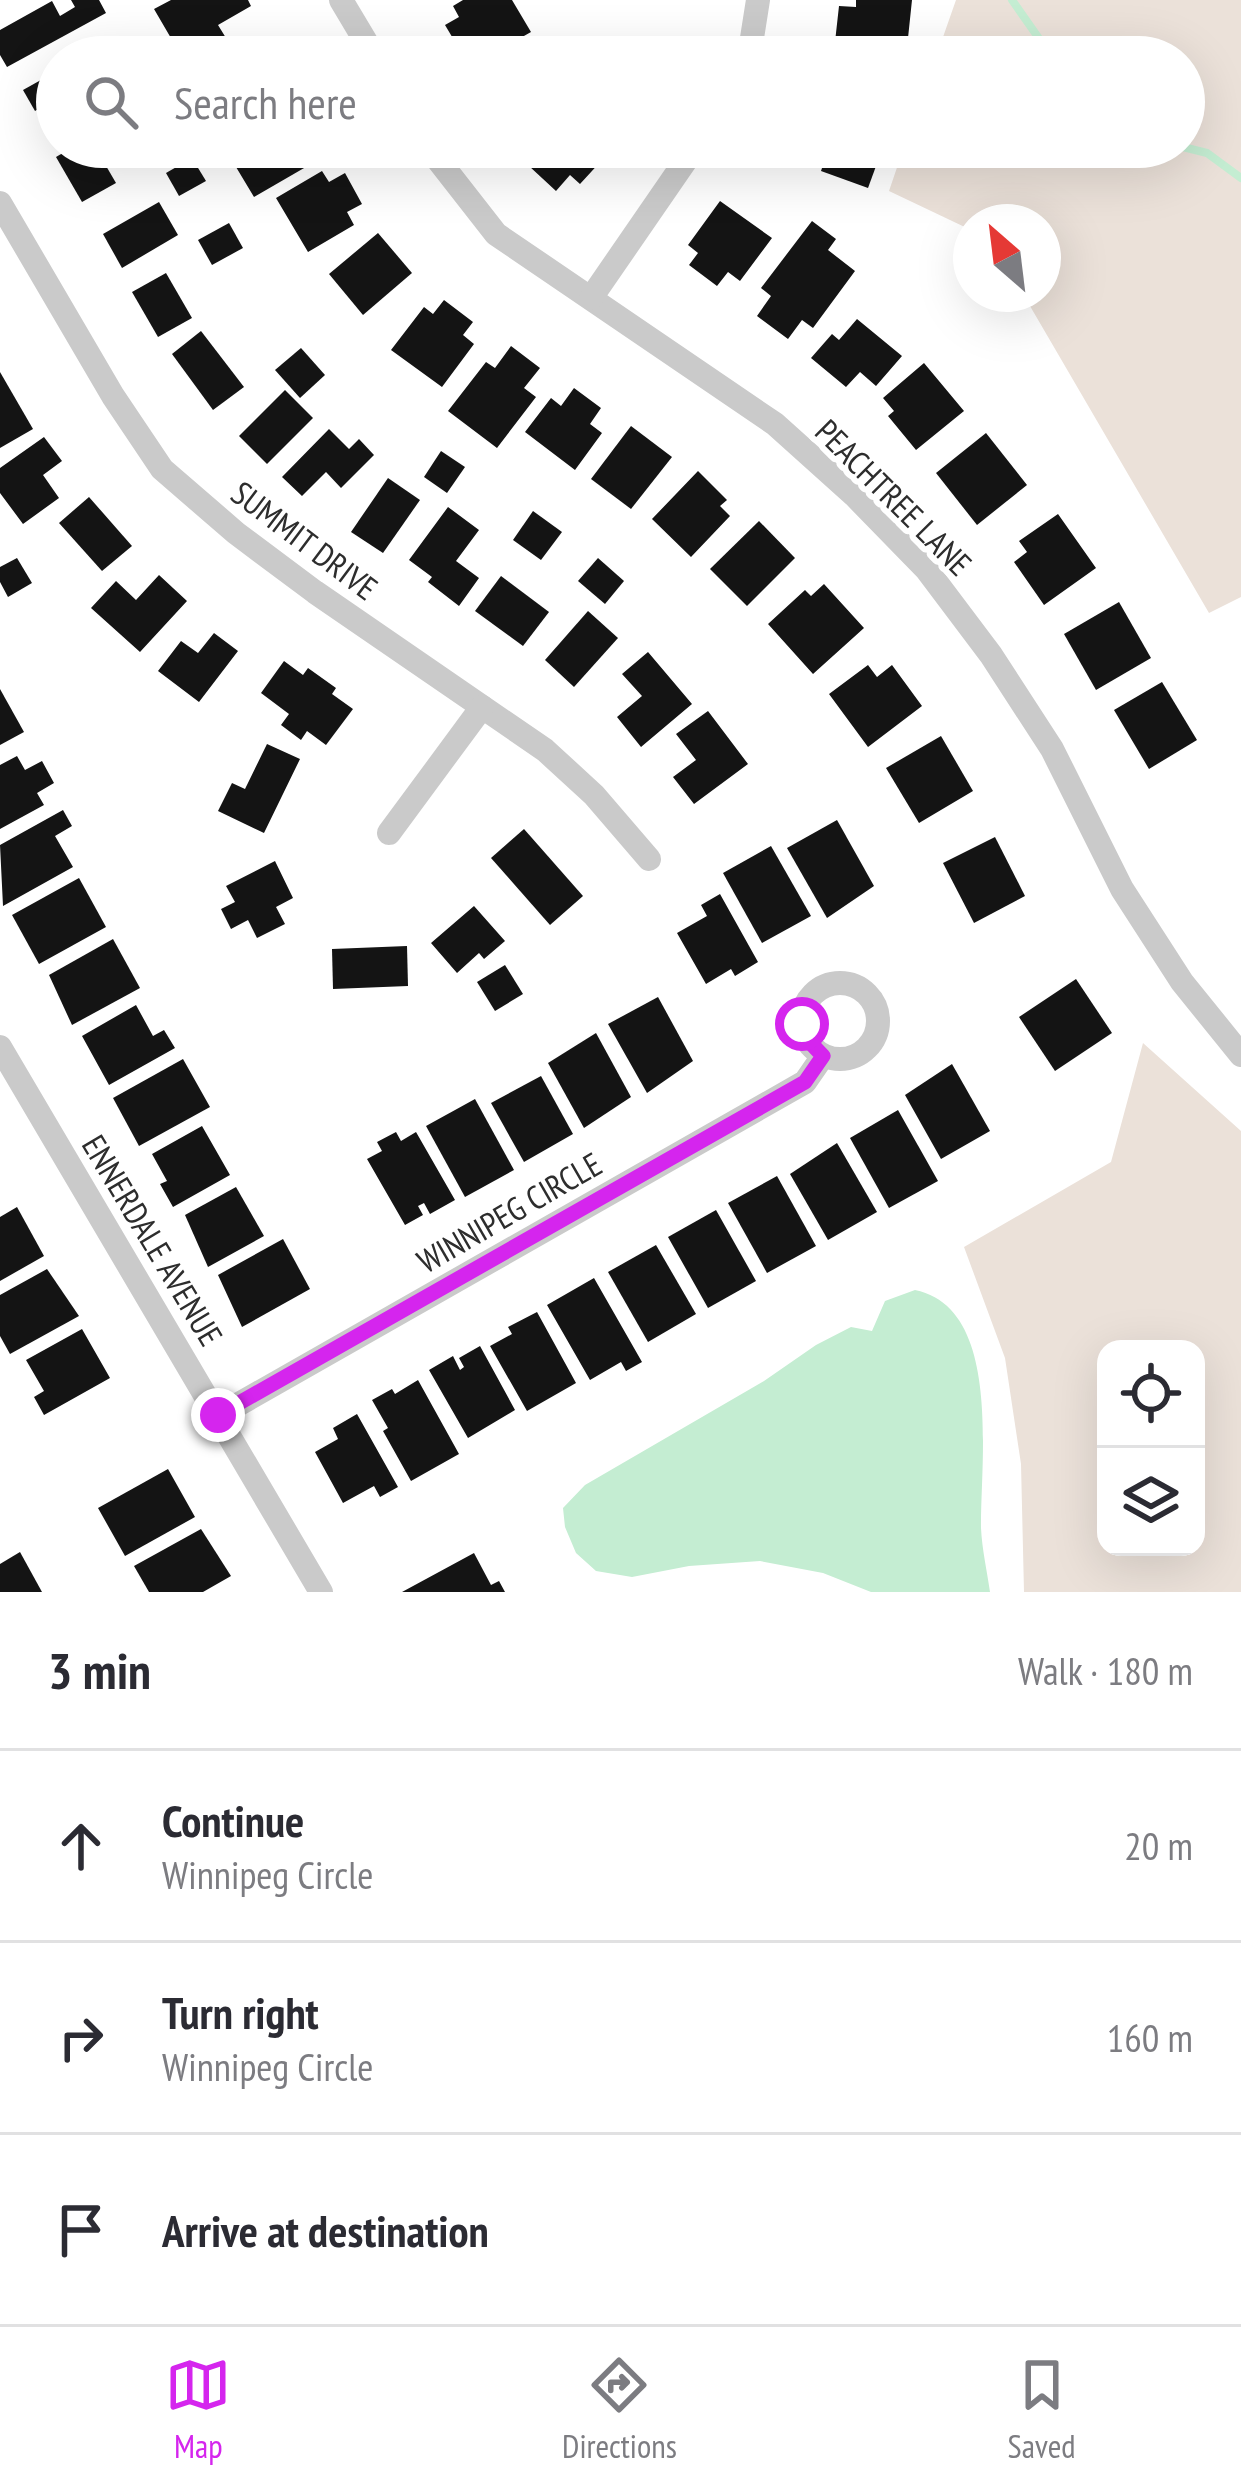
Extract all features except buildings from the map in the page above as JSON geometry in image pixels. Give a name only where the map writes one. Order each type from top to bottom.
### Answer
[{"type":"street","points":[[341,0],[362,36]]},
{"type":"street","points":[[752,36],[758,0]]},
{"type":"street","name":"PEACHTREE LANE","points":[[444,168],[496,234],[775,424],[927,570],[991,655],[1052,749],[1122,889],[1182,982],[1241,1055]]},
{"type":"street","points":[[591,298],[681,168]]},
{"type":"street","name":"SUMMIT DRIVE","points":[[0,203],[162,470],[315,592],[562,765],[649,859]]},
{"type":"street","points":[[389,833],[482,707]]},
{"type":"street","name":"ENNERDALE AVENUE","points":[[0,1047],[321,1592]]},
{"type":"street","name":"WINNIPEG CIRCLE","points":[[218,1415],[805,1082],[823,1056]]},
{"type":"shaded area","points":[[956,0],[1241,0],[1241,597],[1209,613],[1033,312],[1061,312],[1061,204],[953,204],[953,221],[889,191],[897,168],[1205,168],[1205,36],[943,36]]},
{"type":"shaded area","points":[[1143,1043],[1241,1131],[1241,1592],[1024,1592],[1021,1464],[1005,1358],[964,1247],[1111,1162]]},
{"type":"shaded area","points":[[915,1290],[943,1303],[962,1326],[974,1356],[983,1428],[981,1528],[990,1592],[871,1592],[823,1573],[760,1561],[689,1566],[632,1577],[596,1571],[576,1553],[563,1508],[585,1485],[764,1381],[816,1345],[851,1327],[872,1331],[885,1301]]},
{"type":"waterway","points":[[1012,0],[1037,36]]},
{"type":"waterway","points":[[1205,152],[1241,178]]},
{"type":"route","points":[[218,1415],[805,1082],[823,1056],[805,1037],[802,1024]]}]
